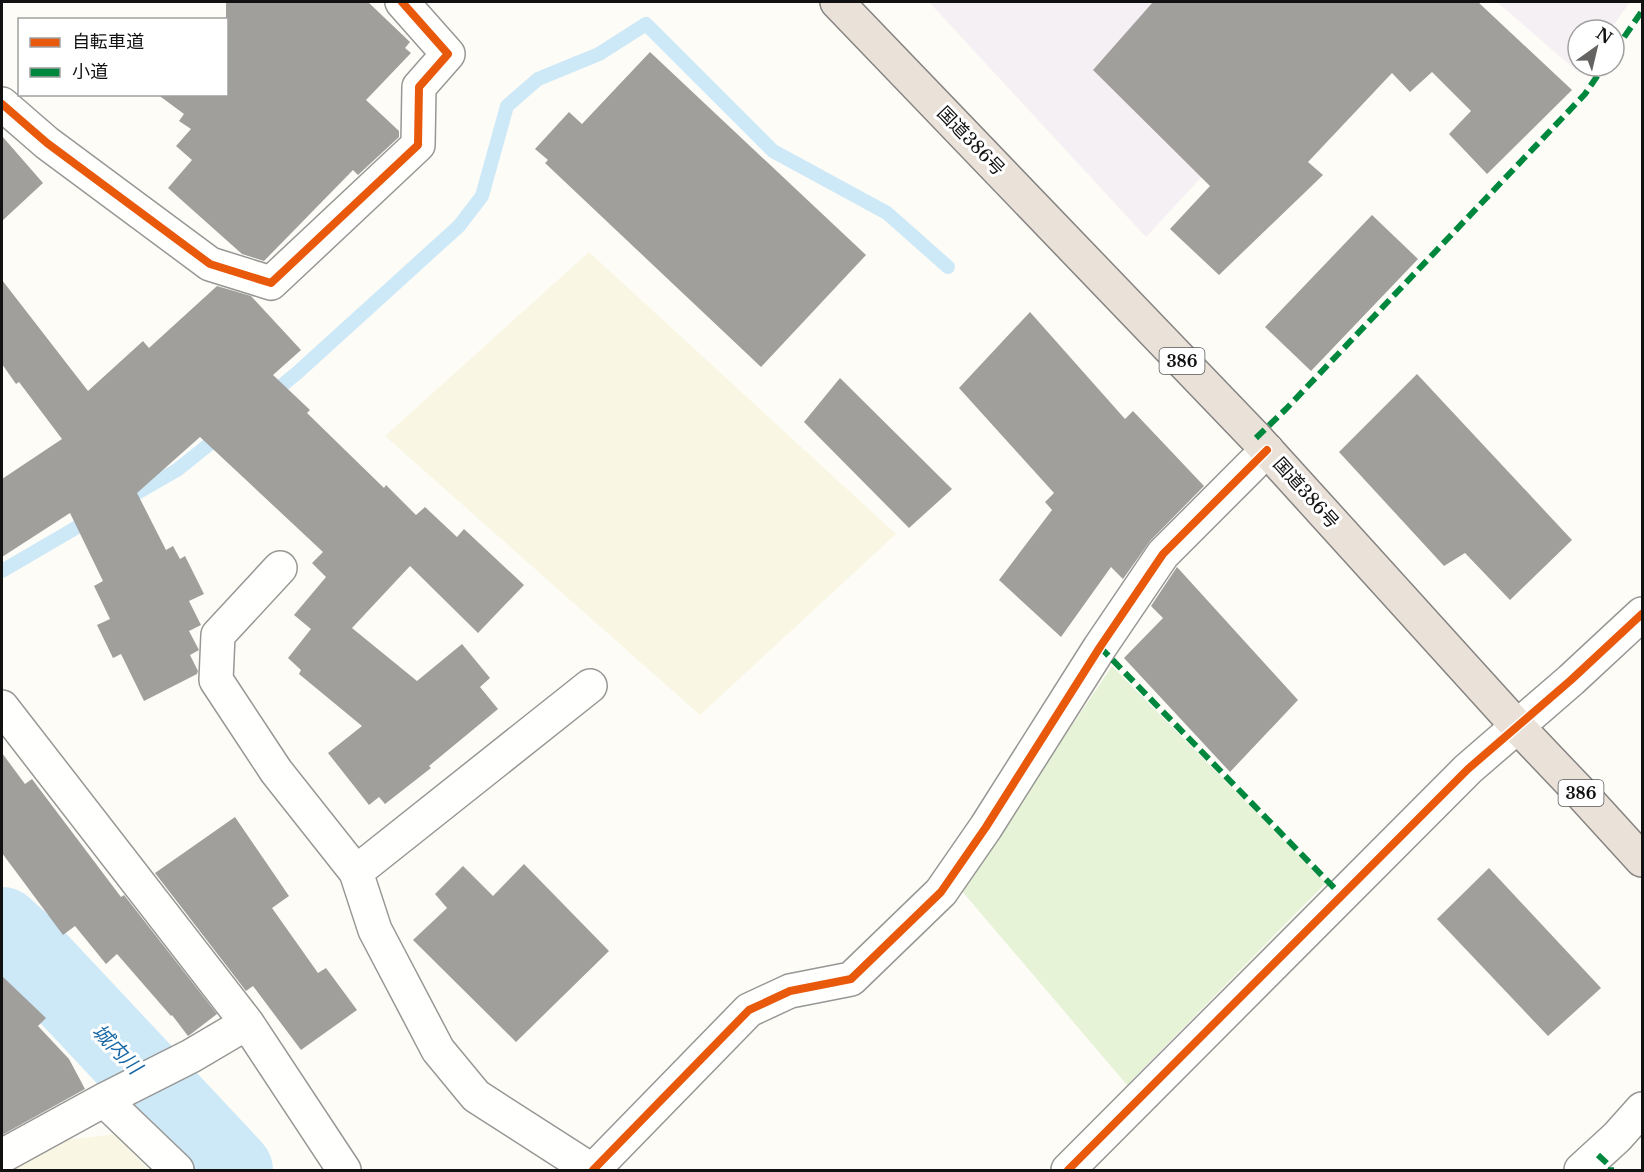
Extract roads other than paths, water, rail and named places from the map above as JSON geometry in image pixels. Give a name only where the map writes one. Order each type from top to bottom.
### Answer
[{"type":"highway","name":"国道386号","points":[[837,2],[1267,450],[1642,860]]},
{"type":"street","points":[[2,104],[47,143],[210,264],[271,283],[418,145],[419,87],[448,54],[402,2]]},
{"type":"street","points":[[280,568],[218,635],[216,680],[276,771],[356,872],[375,930],[438,1050],[476,1096],[592,1170],[749,1010],[790,991],[851,979],[941,892],[986,827],[1100,647],[1163,554],[1267,450]]},
{"type":"street","points":[[1068,1170],[1468,769],[1518,727],[1642,614]]},
{"type":"street","points":[[356,872],[590,686]]},
{"type":"street","points":[[2,707],[247,1023],[344,1170]]},
{"type":"street","points":[[2,1156],[191,1056],[247,1023]]},
{"type":"street","points":[[111,1097],[177,1170]]},
{"type":"street","points":[[1581,1170],[1617,1137],[1642,1109]]},
{"type":"waterway","points":[[269,396],[459,226],[482,196],[507,106],[538,79],[599,54],[646,24],[773,151],[887,213],[948,267]]},
{"type":"waterway","points":[[123,501],[177,470],[222,434]]},
{"type":"waterway","points":[[2,571],[91,519]]},
{"type":"waterway","name":"城内川","points":[[2,927],[23,946],[233,1170]]}]
